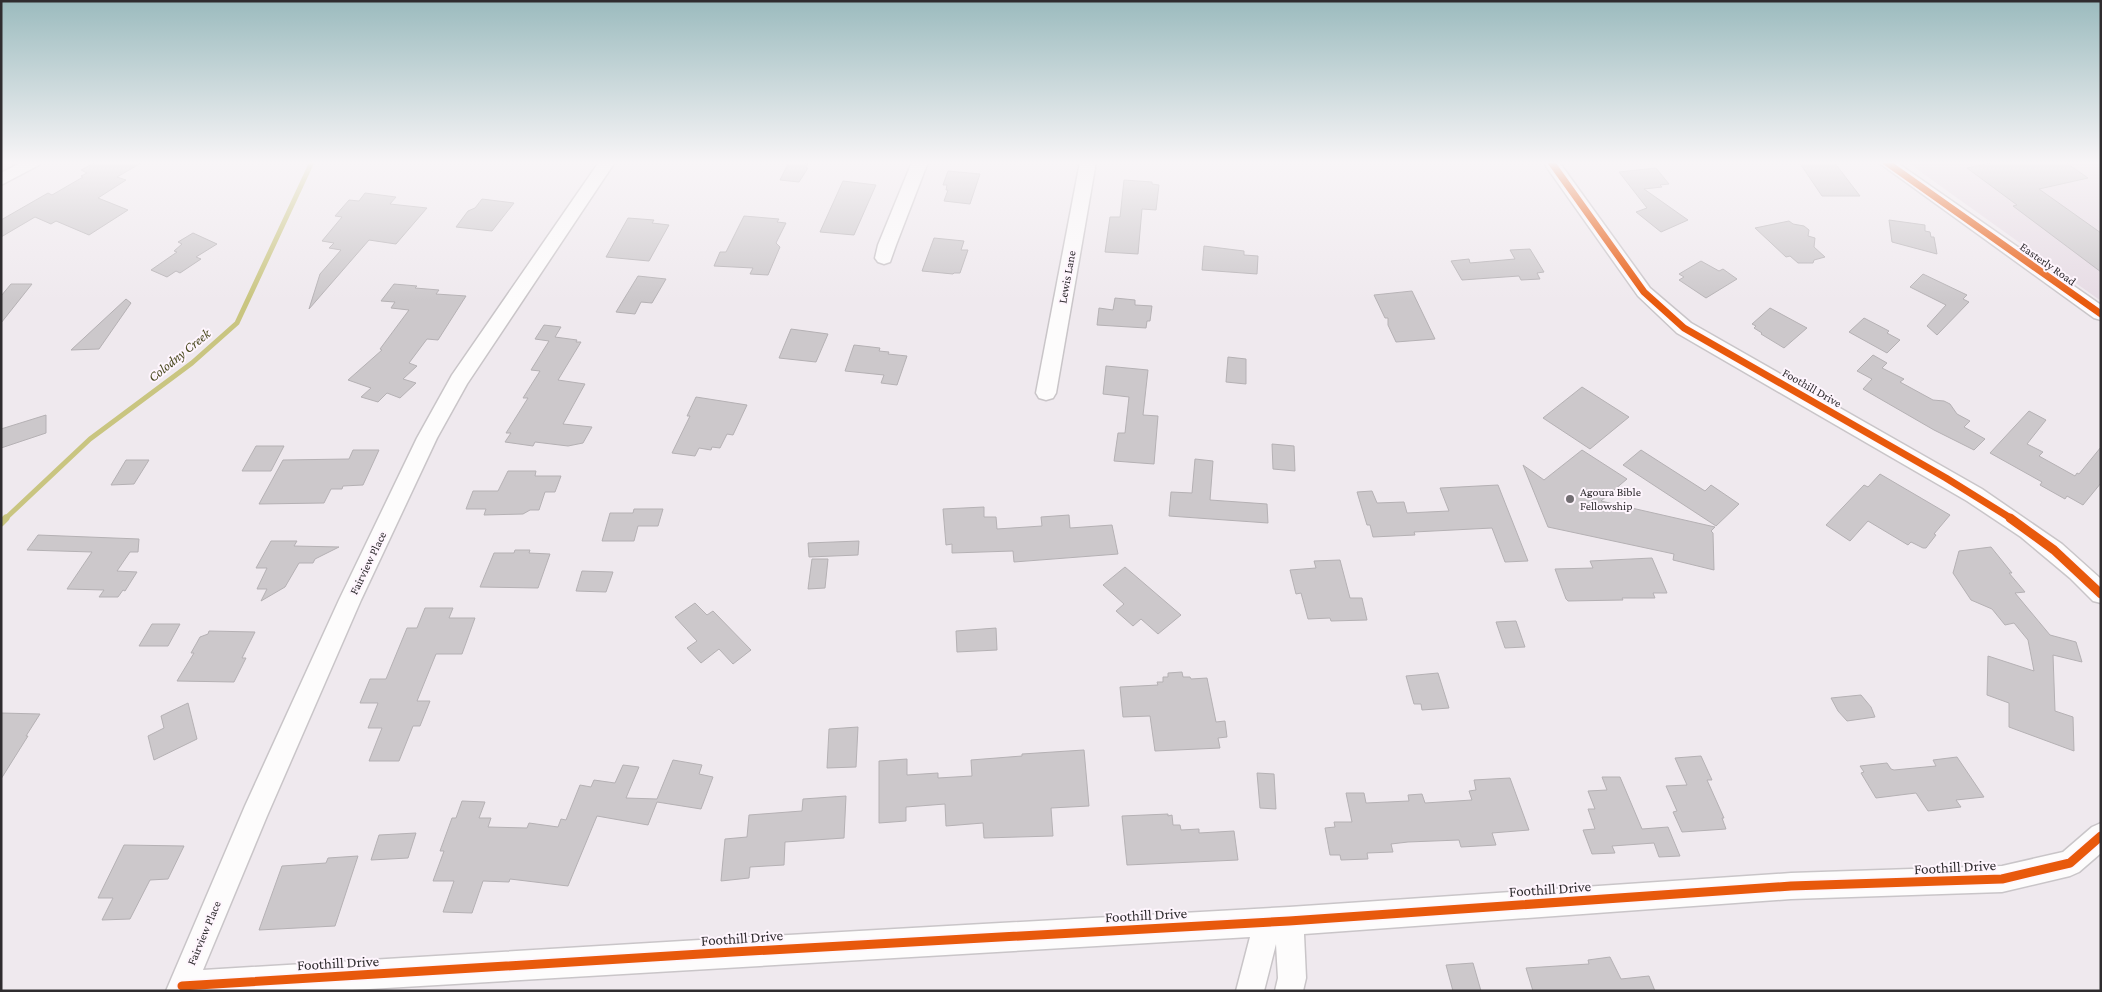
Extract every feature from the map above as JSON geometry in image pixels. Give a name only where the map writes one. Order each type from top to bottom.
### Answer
[{"type":"street","name":"Fairview Place","points":[[181,988],[262,797],[350,600],[427,438],[459,380],[575,208]]},
{"type":"street","points":[[884,258],[887,245],[902,208]]},
{"type":"street","name":"Lewis Lane","points":[[1046,393],[1080,208]]},
{"type":"street","name":"Foothill Drive","points":[[1584,208],[1644,292],[1684,328],[1968,491],[2043,542],[2089,581],[2101,594]]},
{"type":"street","name":"Easterly Road","points":[[1951,208],[2101,314]]},
{"type":"street","name":"Foothill Drive","points":[[181,988],[733,952],[1278,921],[1791,886],[2002,879],[2070,863],[2101,836]]},
{"type":"street","points":[[1250,991],[1278,921]]},
{"type":"street","points":[[1278,921],[1292,978],[1289,991]]},
{"type":"shaded area","points":[[1972,208],[2101,208],[2101,301]]},
{"type":"building","points":[[21,208],[124,208],[128,210],[89,235],[56,221],[51,224],[35,217],[1,237],[1,220]]},
{"type":"building","points":[[342,208],[427,208],[396,244],[369,240],[309,309],[320,274],[341,250],[329,248],[334,243],[322,241],[342,217],[335,216]]},
{"type":"building","points":[[474,208],[510,208],[492,231],[456,227],[468,211]]},
{"type":"building","points":[[831,208],[866,208],[854,235],[820,232]]},
{"type":"building","points":[[1121,208],[1156,208],[1156,210],[1142,209],[1138,254],[1105,252],[1110,217],[1120,217]]},
{"type":"building","points":[[1646,208],[1671,208],[1688,220],[1661,232],[1636,212]]},
{"type":"building","points":[[2016,208],[2066,208],[2101,233],[2101,272]]},
{"type":"building","points":[[744,216],[779,219],[777,222],[786,223],[776,243],[780,247],[768,275],[750,274],[753,268],[714,266],[720,252],[726,252]]},
{"type":"building","points":[[628,218],[654,220],[652,223],[669,225],[649,261],[606,257]]},
{"type":"building","points":[[1889,220],[1925,225],[1925,231],[1930,232],[1931,237],[1934,237],[1937,254],[1892,242]]},
{"type":"building","points":[[1789,221],[1793,224],[1804,226],[1809,230],[1808,236],[1815,238],[1814,247],[1825,257],[1814,260],[1813,263],[1798,263],[1790,256],[1786,257],[1755,228]]},
{"type":"building","points":[[193,233],[217,244],[196,257],[201,259],[180,273],[176,271],[167,277],[151,270],[177,252],[174,251],[182,244],[178,242]]},
{"type":"building","points":[[934,238],[964,241],[961,250],[968,250],[960,273],[922,271]]},
{"type":"building","points":[[1204,246],[1244,251],[1244,255],[1258,256],[1257,274],[1202,270]]},
{"type":"building","points":[[1530,249],[1544,272],[1537,273],[1540,279],[1521,280],[1519,276],[1462,280],[1451,261],[1469,259],[1470,263],[1515,259],[1510,250]]},
{"type":"building","points":[[1701,261],[1719,271],[1723,269],[1737,279],[1706,298],[1679,280],[1684,277],[1679,274]]},
{"type":"building","points":[[1923,274],[1967,295],[1963,299],[1969,302],[1937,335],[1927,326],[1946,305],[1910,287]]},
{"type":"building","points":[[638,276],[666,279],[652,303],[641,302],[635,314],[616,312]]},
{"type":"building","points":[[11,284],[32,284],[1,323],[1,296]]},
{"type":"building","points":[[394,284],[439,290],[436,294],[466,296],[438,340],[427,339],[409,363],[417,366],[403,379],[416,383],[400,398],[387,393],[378,402],[361,397],[371,388],[348,380],[382,350],[380,349],[409,310],[391,308],[395,302],[381,301]]},
{"type":"building","points":[[1412,291],[1435,339],[1396,342],[1388,325],[1388,318],[1385,318],[1374,295]]},
{"type":"building","points":[[1115,298],[1135,300],[1135,305],[1152,306],[1150,321],[1147,321],[1146,328],[1097,325],[1099,308],[1113,310]]},
{"type":"building","points":[[126,299],[131,303],[99,349],[71,350]]},
{"type":"building","points":[[1770,308],[1807,328],[1784,348],[1761,334],[1754,328],[1756,326],[1752,324]]},
{"type":"building","points":[[1864,318],[1889,331],[1887,333],[1900,340],[1887,353],[1849,332]]},
{"type":"building","points":[[544,325],[561,327],[555,337],[581,342],[558,380],[585,384],[563,424],[592,427],[583,443],[568,446],[535,442],[533,446],[505,442],[511,433],[506,433],[528,398],[523,398],[540,371],[531,370],[549,341],[535,339]]},
{"type":"building","points":[[791,329],[828,334],[816,362],[779,358]]},
{"type":"building","points":[[854,345],[880,348],[879,351],[889,352],[888,354],[907,356],[897,385],[881,383],[884,375],[845,371]]},
{"type":"building","points":[[1873,355],[1887,363],[1882,368],[1904,379],[1900,382],[1933,400],[1944,401],[1950,404],[1957,414],[1970,421],[1964,427],[1985,439],[1974,450],[1934,430],[1863,389],[1872,379],[1857,371]]},
{"type":"building","points":[[1228,357],[1246,359],[1246,384],[1226,382]]},
{"type":"building","points":[[1106,366],[1148,370],[1143,415],[1158,416],[1154,464],[1114,461],[1118,433],[1125,433],[1129,397],[1103,394]]},
{"type":"building","points":[[1582,387],[1629,417],[1590,449],[1543,418]]},
{"type":"building","points":[[696,397],[747,405],[733,435],[727,434],[720,448],[712,447],[711,450],[699,448],[695,456],[672,453],[690,416],[687,416]]},
{"type":"building","points":[[2029,411],[2046,420],[2027,444],[2043,452],[2039,456],[2075,476],[2077,473],[2079,474],[2101,447],[2101,483],[2083,505],[2067,496],[2065,499],[2040,485],[2042,482],[1990,453]]},
{"type":"building","points":[[46,415],[46,433],[1,448],[1,429]]},
{"type":"building","points":[[1272,444],[1294,446],[1295,471],[1273,469]]},
{"type":"building","points":[[256,446],[284,446],[271,471],[242,471]]},
{"type":"building","points":[[353,450],[379,450],[363,485],[331,489],[324,503],[259,504],[283,460],[349,459]]},
{"type":"building","points":[[1582,450],[1627,479],[1601,501],[1715,527],[1711,531],[1713,533],[1714,570],[1673,560],[1674,554],[1548,527],[1523,465],[1544,480]]},
{"type":"building","points":[[1641,450],[1705,491],[1711,485],[1739,504],[1716,526],[1623,465]]},
{"type":"building","points":[[1195,459],[1213,461],[1210,500],[1267,504],[1268,523],[1169,516],[1171,492],[1192,493]]},
{"type":"building","points":[[126,460],[149,460],[134,484],[111,485]]},
{"type":"building","points":[[508,471],[536,471],[535,476],[561,476],[555,492],[545,492],[539,510],[530,510],[523,514],[484,515],[486,509],[466,509],[473,491],[498,491]]},
{"type":"building","points":[[1880,474],[1950,515],[1934,534],[1936,535],[1926,548],[1911,542],[1908,545],[1868,521],[1850,541],[1826,525],[1864,485],[1868,487]]},
{"type":"building","points":[[1498,485],[1528,561],[1505,562],[1492,528],[1414,532],[1415,535],[1373,537],[1370,525],[1367,525],[1357,492],[1372,491],[1377,503],[1404,502],[1407,513],[1449,511],[1440,488]]},
{"type":"building","points":[[984,507],[984,517],[996,517],[997,529],[1042,526],[1041,517],[1069,515],[1070,528],[1112,525],[1118,554],[1014,562],[1013,551],[952,553],[952,544],[946,545],[943,509]]},
{"type":"building","points":[[634,509],[663,509],[658,526],[638,526],[634,541],[602,541],[610,513],[633,513]]},
{"type":"building","points":[[38,535],[139,539],[138,552],[130,552],[117,571],[137,572],[125,591],[123,590],[118,597],[99,597],[104,590],[67,589],[92,552],[27,550]]},
{"type":"building","points":[[271,541],[297,541],[294,546],[339,547],[315,559],[313,563],[299,563],[285,587],[261,601],[267,589],[257,589],[267,568],[256,568]]},
{"type":"building","points":[[859,541],[858,555],[809,557],[808,543]]},
{"type":"building","points":[[1991,547],[2025,592],[2015,593],[2050,635],[2076,642],[2082,662],[2053,655],[2055,711],[2073,717],[2074,751],[2009,727],[2009,703],[1987,695],[1988,656],[2034,671],[2028,640],[2014,623],[2005,625],[1992,609],[1971,600],[1953,573],[1959,551]]},
{"type":"building","points":[[515,550],[530,550],[529,553],[550,554],[538,588],[480,587],[494,553],[514,553]]},
{"type":"building","points":[[1652,558],[1667,593],[1653,593],[1655,598],[1568,601],[1555,569],[1593,568],[1590,561]]},
{"type":"building","points":[[812,559],[828,559],[825,588],[808,589]]},
{"type":"building","points":[[1340,560],[1350,598],[1362,598],[1367,620],[1331,621],[1330,618],[1308,619],[1301,593],[1296,594],[1290,570],[1316,568],[1314,561]]},
{"type":"building","points":[[1125,567],[1181,615],[1158,634],[1141,619],[1133,626],[1116,611],[1124,604],[1103,585]]},
{"type":"building","points":[[582,571],[613,572],[606,592],[576,591]]},
{"type":"building","points":[[695,603],[707,615],[713,611],[751,650],[733,664],[719,649],[701,663],[687,648],[697,641],[675,617]]},
{"type":"building","points":[[425,608],[453,608],[449,618],[475,618],[462,654],[436,654],[417,701],[430,701],[420,726],[413,726],[399,761],[369,761],[382,728],[368,728],[378,703],[360,703],[370,679],[386,679],[407,628],[417,628]]},
{"type":"building","points":[[1516,621],[1525,647],[1505,648],[1496,622]]},
{"type":"building","points":[[152,624],[180,624],[168,646],[139,646]]},
{"type":"building","points":[[996,628],[997,650],[957,652],[956,631]]},
{"type":"building","points":[[209,631],[255,632],[242,658],[246,658],[234,682],[177,681],[194,653],[191,653],[200,637],[208,634]]},
{"type":"building","points":[[1182,672],[1183,677],[1190,677],[1191,679],[1207,678],[1216,722],[1225,721],[1227,737],[1218,738],[1220,748],[1155,751],[1150,716],[1123,717],[1120,687],[1158,685],[1157,682],[1163,682],[1163,677],[1168,677],[1168,673]]},
{"type":"building","points":[[1438,673],[1449,708],[1422,710],[1421,704],[1414,704],[1406,676]]},
{"type":"building","points":[[1861,695],[1871,707],[1875,717],[1847,721],[1838,711],[1831,698]]},
{"type":"building","points":[[188,703],[197,739],[154,760],[148,736],[164,728],[161,716]]},
{"type":"building","points":[[1,713],[40,714],[1,779]]},
{"type":"building","points":[[858,727],[856,767],[827,768],[829,729]]},
{"type":"building","points":[[1084,750],[1089,806],[1051,808],[1053,836],[984,838],[983,823],[946,826],[945,804],[906,807],[906,821],[879,823],[879,761],[907,759],[907,775],[938,773],[938,778],[972,776],[971,760]]},
{"type":"building","points":[[1701,756],[1712,780],[1707,780],[1724,818],[1722,818],[1726,829],[1682,832],[1673,812],[1677,811],[1666,786],[1687,785],[1675,758]]},
{"type":"building","points":[[1957,757],[1984,797],[1956,800],[1961,807],[1928,811],[1916,793],[1876,798],[1861,773],[1864,772],[1860,766],[1887,763],[1894,770],[1936,766],[1933,760]]},
{"type":"building","points":[[673,760],[702,765],[699,774],[713,777],[701,809],[657,802],[648,825],[597,816],[568,886],[510,879],[509,882],[483,881],[472,913],[443,912],[454,881],[433,881],[444,851],[440,851],[452,818],[456,818],[462,801],[485,802],[479,818],[491,818],[488,827],[527,828],[529,823],[558,827],[561,819],[566,820],[580,785],[591,787],[594,780],[615,783],[623,765],[639,767],[626,798],[657,799]]},
{"type":"building","points":[[1257,773],[1274,774],[1276,809],[1260,808]]},
{"type":"building","points":[[1602,777],[1620,777],[1642,829],[1668,827],[1680,856],[1659,857],[1654,843],[1612,846],[1615,853],[1592,854],[1583,830],[1595,829],[1588,809],[1595,809],[1588,791],[1607,790]]},
{"type":"building","points":[[1510,778],[1529,830],[1492,833],[1496,845],[1461,847],[1459,840],[1408,842],[1391,844],[1393,852],[1367,853],[1368,859],[1341,860],[1340,855],[1330,855],[1325,828],[1335,827],[1334,822],[1352,822],[1346,793],[1364,793],[1366,803],[1409,801],[1408,795],[1422,794],[1425,803],[1472,800],[1469,791],[1476,790],[1474,780]]},
{"type":"building","points":[[846,796],[844,838],[785,842],[784,865],[750,867],[749,878],[721,881],[725,839],[747,837],[749,815],[802,811],[803,799]]},
{"type":"building","points":[[1168,814],[1168,816],[1172,815],[1173,825],[1180,825],[1181,830],[1199,829],[1199,833],[1234,831],[1238,860],[1127,865],[1122,816]]},
{"type":"building","points":[[416,833],[408,858],[371,860],[379,835]]},
{"type":"building","points":[[124,845],[184,846],[168,879],[150,880],[130,919],[102,920],[113,898],[98,898]]},
{"type":"building","points":[[358,856],[335,926],[259,930],[282,866],[326,863],[328,858]]},
{"type":"building","points":[[1610,957],[1621,979],[1649,976],[1655,991],[1533,991],[1526,968],[1589,964],[1588,960]]},
{"type":"building","points":[[1473,963],[1481,991],[1453,991],[1446,965]]},
{"type":"waterway","name":"Colodny Creek","points":[[5,519],[90,439],[192,363],[237,323],[290,208]]},
{"type":"waterway","name":"Colodny Creek","points":[[1,523],[5,519]]},
{"type":"cycle path","points":[[1584,208],[1644,292],[1684,328],[1919,462],[2002,512],[2054,550],[2101,594]]},
{"type":"cycle path","points":[[1951,208],[2101,314]]},
{"type":"cycle path","points":[[182,986],[733,952],[1289,921],[1791,886],[2002,879],[2070,863],[2101,836]]},
{"type":"place","name":"Agoura Bible Fellowship","points":[[1570,499]]}]
